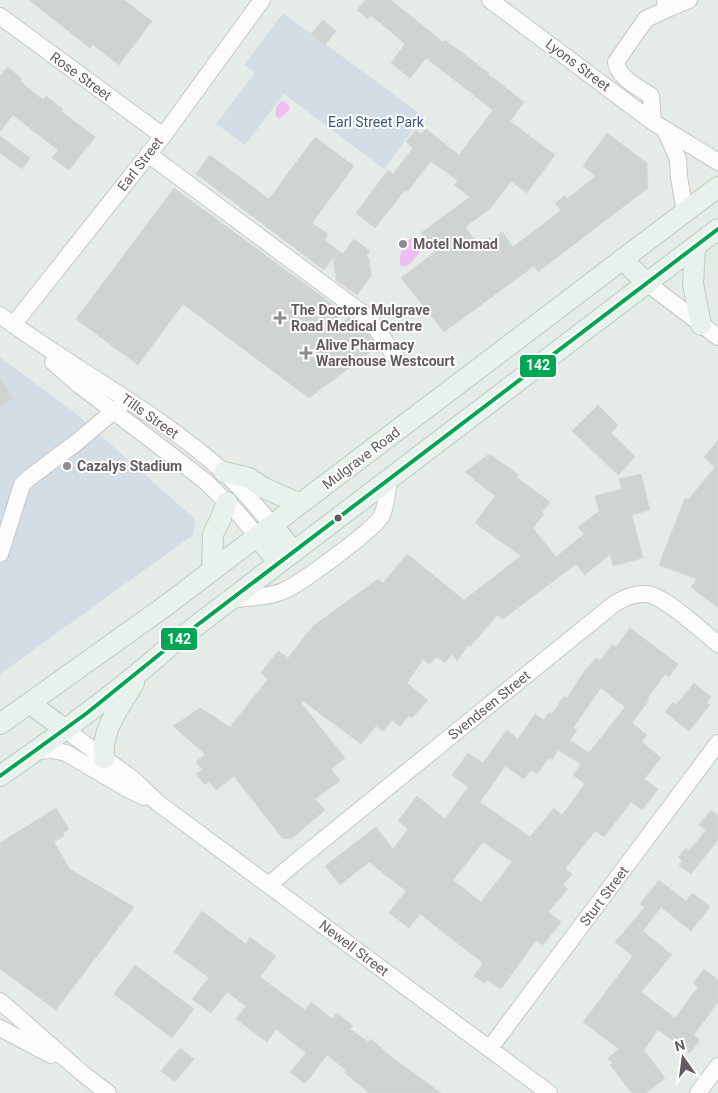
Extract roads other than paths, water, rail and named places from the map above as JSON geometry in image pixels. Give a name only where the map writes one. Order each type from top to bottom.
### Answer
[{"type":"main road","name":"Mulgrave Road","points":[[0,724],[164,607],[718,186]]},
{"type":"main road","points":[[0,776],[66,730],[140,673],[171,645],[718,229]]},
{"type":"main road","points":[[695,247],[693,284],[701,325]]},
{"type":"main road","points":[[622,260],[647,283]]},
{"type":"main road","points":[[224,472],[249,478],[264,488],[300,504]]},
{"type":"main road","points":[[212,570],[213,534],[227,502]]},
{"type":"main road","points":[[265,530],[286,558]]},
{"type":"main road","points":[[104,758],[104,744],[108,728],[140,673]]},
{"type":"main road","points":[[29,703],[66,730]]},
{"type":"street","name":"Earl Street","points":[[6,320],[163,136],[262,0]]},
{"type":"street","name":"Lyons Street","points":[[490,0],[659,127],[689,143],[701,154],[718,162]]},
{"type":"street","points":[[659,127],[651,96],[621,74],[616,68],[616,62],[646,19],[667,4],[689,0]]},
{"type":"street","name":"Rose Street","points":[[0,16],[163,136]]},
{"type":"street","name":"Lyons Street","points":[[659,127],[678,159],[684,212]]},
{"type":"street","points":[[148,154],[369,318],[397,359]]},
{"type":"street","points":[[647,283],[718,338]]},
{"type":"street","name":"Tills Street","points":[[6,320],[127,400],[184,440],[224,472],[265,530]]},
{"type":"street","name":"Tills Street","points":[[6,320],[78,384],[198,475],[227,502],[265,530]]},
{"type":"street","points":[[0,554],[22,485],[127,400]]},
{"type":"street","points":[[230,600],[277,594],[303,580],[364,533],[382,516],[389,480]]},
{"type":"street","name":"Svendsen Street","points":[[270,885],[307,852],[614,604],[627,596],[650,594],[663,600],[718,644]]},
{"type":"street","name":"Newell Street","points":[[66,730],[134,780],[158,803],[549,1093]]},
{"type":"street","name":"Sturt Street","points":[[490,1048],[718,743]]},
{"type":"street","name":"Newell Street","points":[[36,751],[52,750],[66,753],[126,788],[158,803]]},
{"type":"street","points":[[0,1001],[82,1073],[108,1093]]},
{"type":"street","points":[[0,1028],[82,1073]]},
{"type":"street","points":[[698,1093],[718,1066]]},
{"type":"place","name":"Motel Nomad","points":[[403,244]]},
{"type":"place","name":"The Doctors Mulgrave Road Medical Centre","points":[[280,318]]},
{"type":"place","name":"Alive Pharmacy Warehouse Westcourt","points":[[306,353]]},
{"type":"place","name":"Cazalys Stadium","points":[[67,466]]},
{"type":"park label","name":"Earl Street Park","points":[[376,122]]}]
